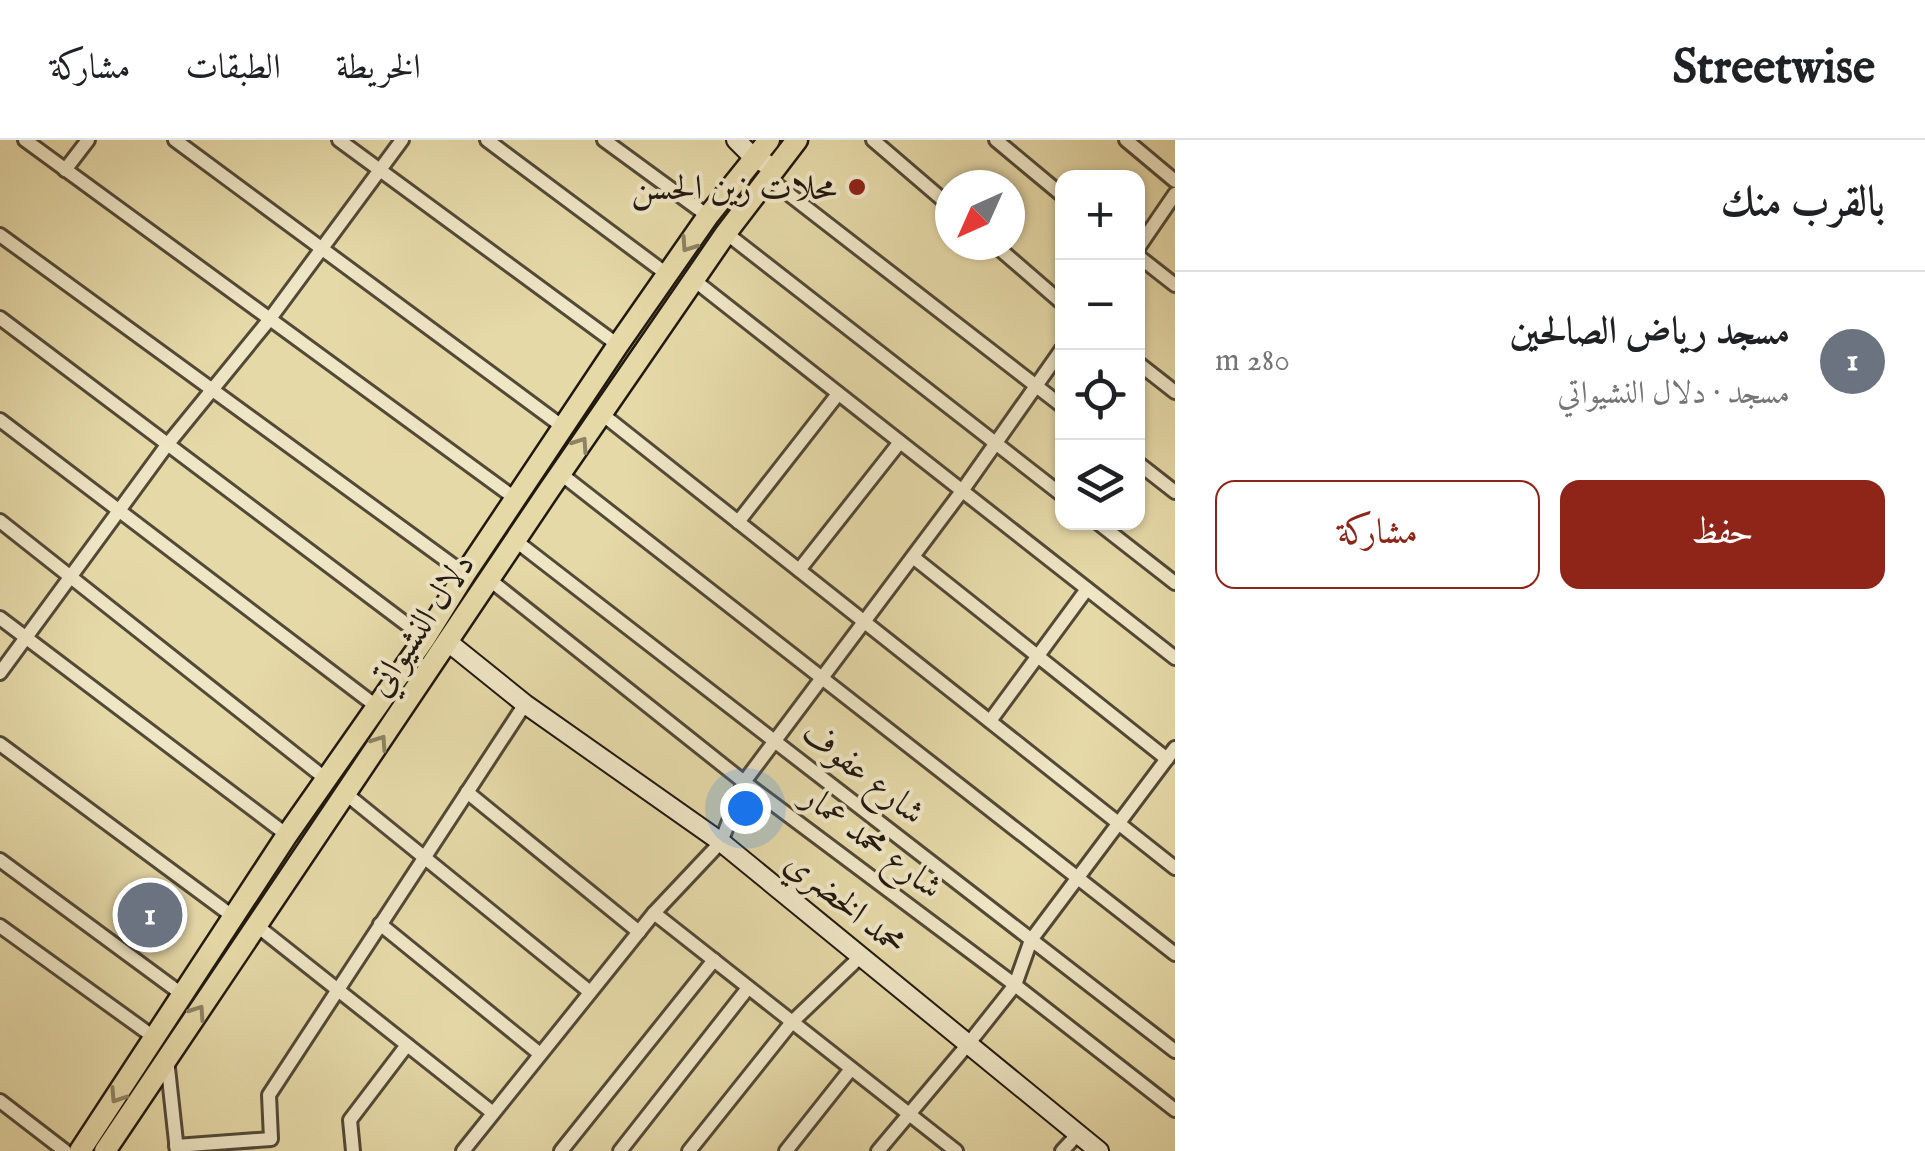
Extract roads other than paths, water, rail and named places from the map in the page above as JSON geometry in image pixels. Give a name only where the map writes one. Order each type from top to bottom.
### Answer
[{"type":"main road","name":"دلال النشيواتي","points":[[105,1151],[344,793],[434,637],[464,574],[708,216],[768,140]]},
{"type":"main road","name":"دلال النشيواتي","points":[[80,1151],[376,706],[434,637],[490,580],[726,233],[797,140]]},
{"type":"street","points":[[25,140],[516,499]]},
{"type":"street","points":[[65,170],[88,140]]},
{"type":"street","points":[[174,140],[563,427]]},
{"type":"street","points":[[339,140],[618,345]]},
{"type":"street","points":[[0,673],[166,446],[269,320],[402,140]]},
{"type":"street","points":[[487,140],[668,275]]},
{"type":"street","points":[[604,140],[708,216]]},
{"type":"street","points":[[736,140],[1055,401]]},
{"type":"street","points":[[874,140],[935,193]]},
{"type":"street","points":[[996,140],[1055,188]]},
{"type":"street","points":[[1126,140],[1175,182]]},
{"type":"street","points":[[1145,238],[1175,194]]},
{"type":"street","points":[[726,233],[1055,490]]},
{"type":"street","points":[[0,235],[464,574]]},
{"type":"street","points":[[1012,260],[1055,297]]},
{"type":"street","points":[[1143,260],[1175,284]]},
{"type":"street","points":[[694,280],[1175,658]]},
{"type":"street","points":[[0,318],[166,446],[434,637]]},
{"type":"street","points":[[462,1151],[654,913],[722,842],[744,782],[962,491],[1061,350]]},
{"type":"street","points":[[1145,368],[1175,392]]},
{"type":"street","points":[[738,522],[838,394]]},
{"type":"street","points":[[602,414],[1175,868]]},
{"type":"street","points":[[0,420],[376,706]]},
{"type":"street","points":[[799,570],[900,442]]},
{"type":"street","points":[[1145,468],[1175,492]]},
{"type":"street","points":[[560,474],[1175,954]]},
{"type":"street","points":[[0,521],[326,779]]},
{"type":"street","points":[[1108,530],[1175,583]]},
{"type":"street","name":"شارع عفوف","points":[[516,541],[1175,1051]]},
{"type":"street","points":[[878,1151],[1014,985],[1031,940],[1171,753],[912,557]]},
{"type":"street","name":"شارع محمد عمار","points":[[490,580],[744,782],[1175,1110]]},
{"type":"street","points":[[990,722],[1087,589]]},
{"type":"street","points":[[0,618],[288,835]]},
{"type":"street","name":"محمد الخضري","points":[[434,637],[722,842],[1098,1151]]},
{"type":"street","points":[[167,1058],[177,1148],[271,1139],[269,1095],[525,704]]},
{"type":"street","points":[[0,744],[235,918]]},
{"type":"street","points":[[467,792],[639,932]]},
{"type":"street","points":[[344,793],[590,992]]},
{"type":"street","points":[[0,860],[183,995]]},
{"type":"street","points":[[654,913],[956,1151]]},
{"type":"street","points":[[380,924],[540,1054]]},
{"type":"street","points":[[256,925],[494,1113]]},
{"type":"street","points":[[0,926],[155,1038]]},
{"type":"street","points":[[689,1151],[792,1022],[860,956]]},
{"type":"street","points":[[561,1151],[714,960]]},
{"type":"street","points":[[620,1151],[748,988]]},
{"type":"street","points":[[353,1151],[350,1120],[407,1045]]},
{"type":"street","points":[[786,1151],[850,1069]]},
{"type":"street","points":[[0,1101],[66,1151]]},
{"type":"street","points":[[1062,1151],[1078,1134]]},
{"type":"place","name":"محلات زين الحسن","points":[[857,187]]},
{"type":"place","name":"مسجد رياض الصالحين","points":[[150,915]]}]
